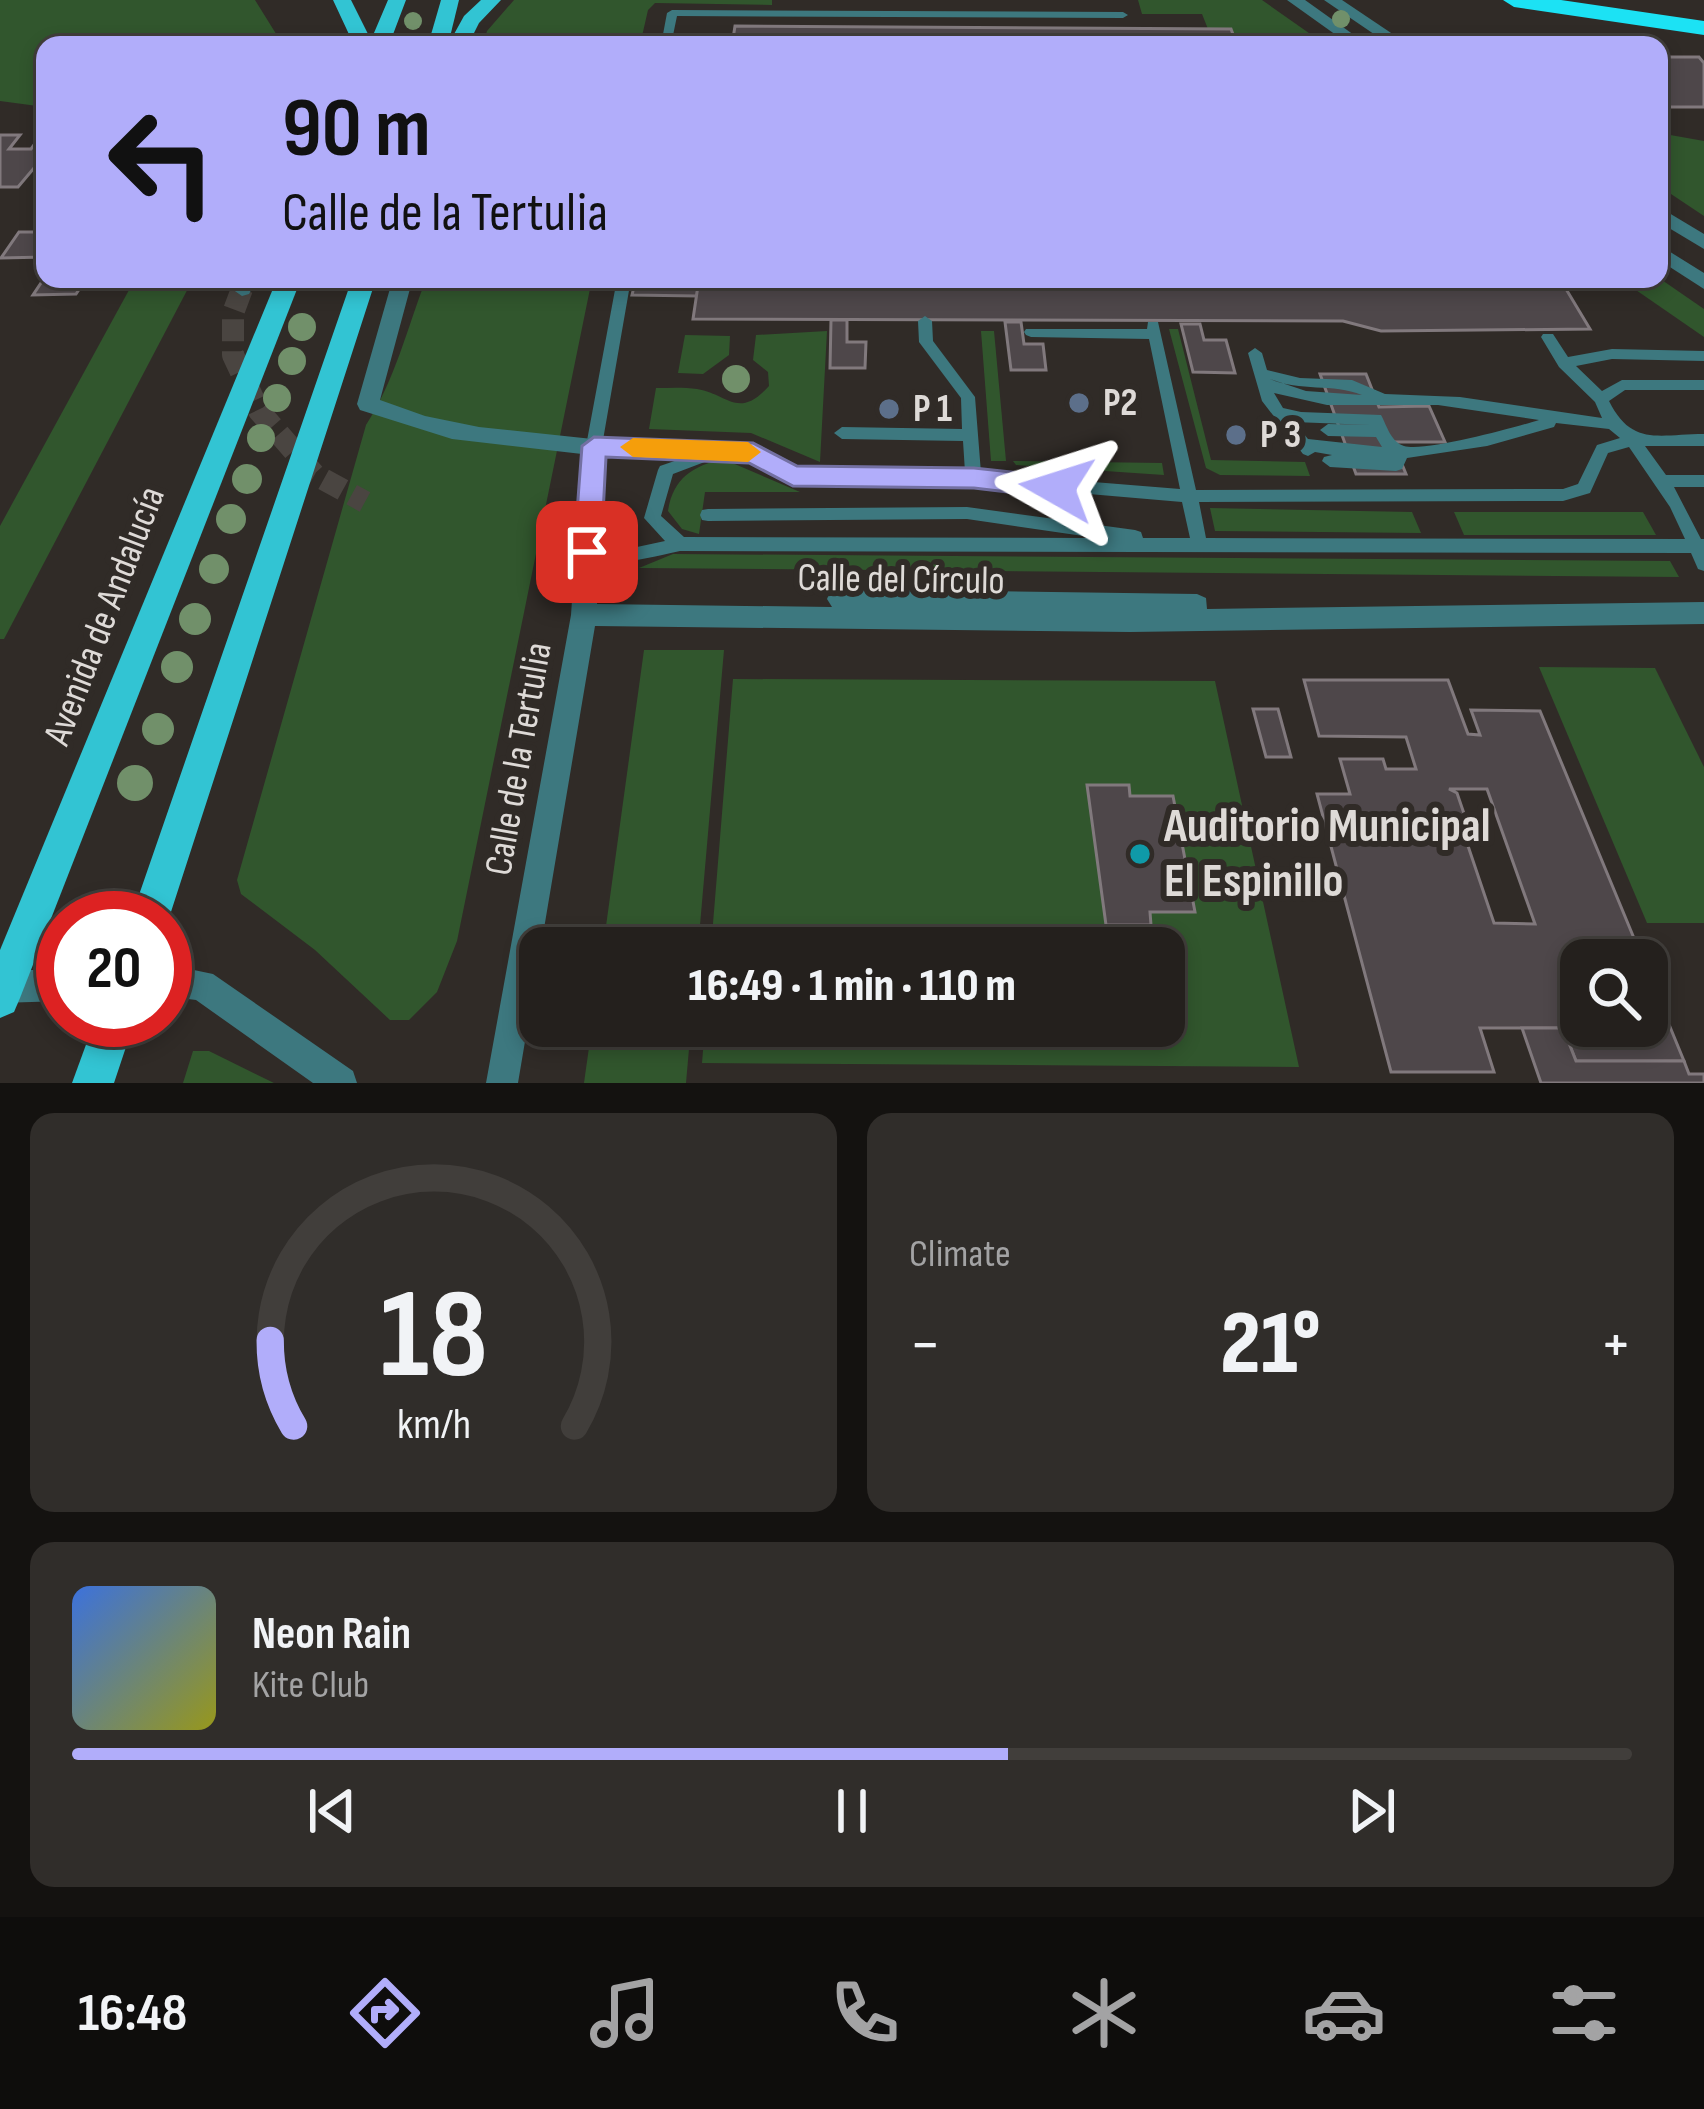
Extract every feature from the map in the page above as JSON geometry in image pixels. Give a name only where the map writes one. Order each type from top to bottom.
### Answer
[{"type":"highway","points":[[1514,0],[1704,28]]},
{"type":"highway","points":[[1626,0],[1704,13]]},
{"type":"main road","points":[[342,0],[360,36]]},
{"type":"main road","points":[[383,36],[398,0]]},
{"type":"main road","points":[[440,36],[450,0]]},
{"type":"main road","points":[[463,36],[492,0]]},
{"type":"main road","name":"Avenida de Andalucía","points":[[2,991],[285,288]]},
{"type":"main road","points":[[159,891],[361,288]]},
{"type":"main road","points":[[93,1083],[106,1047]]},
{"type":"street","points":[[1295,0],[1347,36]]},
{"type":"street","points":[[1332,0],[1387,36]]},
{"type":"street","points":[[1668,219],[1704,243]]},
{"type":"street","points":[[1668,257],[1704,282]]},
{"type":"street","points":[[397,288],[368,404],[416,424],[472,438],[594,446]]},
{"type":"street","name":"Calle de la Tertulia","points":[[502,1083],[584,615],[594,446]]},
{"type":"street","name":"Calle del Círculo","points":[[839,599],[1123,602],[1505,618]]},
{"type":"street","name":"Calle del Círculo","points":[[584,615],[1130,621],[1704,613]]},
{"type":"street","points":[[192,984],[202,985],[341,1083]]},
{"type":"street","name":"Avenida de Andalucía","points":[[2,991],[36,988]]},
{"type":"lane","points":[[667,36],[671,13],[1123,15]]},
{"type":"lane","points":[[622,288],[594,446],[728,449],[753,453],[793,476],[974,478],[1186,496],[1563,495],[1584,489],[1601,449],[1634,440],[1704,440]]},
{"type":"lane","points":[[925,321],[926,342],[968,397],[974,478]]},
{"type":"lane","points":[[1031,332],[1154,330],[1200,547]]},
{"type":"lane","points":[[1548,337],[1564,363],[1601,399],[1613,424],[1634,440],[1702,552]]},
{"type":"lane","points":[[1564,363],[1612,354],[1704,356]]},
{"type":"lane","points":[[1390,442],[1396,465],[1340,464],[1315,458],[1289,427],[1260,368],[1294,399],[1439,400],[1556,421],[1613,424]]},
{"type":"lane","points":[[1601,399],[1622,385],[1704,385]]},
{"type":"lane","points":[[1289,427],[1461,450],[1556,421]]},
{"type":"lane","points":[[842,434],[970,435]]},
{"type":"lane","points":[[680,544],[652,518],[666,470],[728,449]]},
{"type":"lane","points":[[1661,481],[1704,482]]},
{"type":"lane","points":[[708,515],[967,512],[1055,522],[1178,545]]},
{"type":"lane","points":[[587,552],[623,557],[680,544],[1702,552]]},
{"type":"green space","points":[[0,0],[255,0],[277,36],[36,36],[36,106],[0,101]]},
{"type":"green space","points":[[514,0],[772,0],[772,5],[655,3],[648,10],[642,36],[486,36]]},
{"type":"green space","points":[[1138,0],[1262,0],[1313,36],[1221,36],[1208,29],[1202,14],[1142,14]]},
{"type":"green space","points":[[1668,135],[1704,141],[1704,216],[1668,192]]},
{"type":"green space","points":[[1668,284],[1704,309],[1704,337],[1633,288],[1668,288]]},
{"type":"green space","points":[[130,288],[188,288],[4,639],[0,639],[0,526]]},
{"type":"green space","points":[[423,288],[590,288],[457,941],[437,992],[409,1020],[390,1020],[315,950],[241,894],[237,880],[366,425],[393,372]]},
{"type":"green space","points":[[1169,329],[1178,329],[1211,460],[1305,462],[1310,476],[1220,475],[1206,468]]},
{"type":"green space","points":[[827,331],[820,462],[751,433],[649,429],[656,388],[697,389],[733,402],[749,402],[769,386],[768,372],[753,360],[756,335]]},
{"type":"green space","points":[[981,331],[994,331],[1006,461],[991,461]]},
{"type":"green space","points":[[685,335],[730,336],[729,355],[703,374],[678,373]]},
{"type":"green space","points":[[723,459],[800,492],[705,492],[699,534],[682,529],[668,511],[674,490],[694,470]]},
{"type":"green space","points":[[1013,461],[1162,463],[1164,475],[1016,465]]},
{"type":"green space","points":[[1210,508],[1412,512],[1421,533],[1215,531]]},
{"type":"green space","points":[[1454,512],[1643,512],[1656,535],[1464,535]]},
{"type":"green space","points":[[673,554],[1670,561],[1679,577],[639,568]]},
{"type":"green space","points":[[644,650],[724,650],[700,927],[606,927]]},
{"type":"green space","points":[[1539,667],[1655,668],[1704,767],[1704,923],[1647,923]]},
{"type":"green space","points":[[733,679],[1215,681],[1299,1067],[702,1063],[703,1047],[1185,1047],[1185,927],[713,927]]},
{"type":"green space","points":[[589,1047],[689,1047],[686,1083],[584,1083]]},
{"type":"green space","points":[[193,1051],[209,1051],[274,1083],[183,1083]]},
{"type":"building","points":[[735,26],[1231,29],[1234,36],[733,36]]},
{"type":"building","points":[[1668,57],[1699,57],[1704,63],[1704,107],[1668,107]]},
{"type":"building","points":[[0,135],[20,135],[9,149],[31,149],[36,142],[36,166],[18,187],[0,187]]},
{"type":"building","points":[[19,232],[36,232],[36,257],[1,258]]},
{"type":"building","points":[[38,288],[80,288],[76,294],[33,295]]},
{"type":"building","points":[[634,288],[698,288],[697,296],[632,295]]},
{"type":"building","points":[[698,288],[1565,288],[1590,329],[1381,331],[1343,321],[693,319]]},
{"type":"building","points":[[831,320],[847,320],[847,342],[866,342],[865,368],[830,368]]},
{"type":"building","points":[[1005,322],[1021,322],[1024,344],[1043,344],[1046,370],[1011,370]]},
{"type":"building","points":[[1181,324],[1200,324],[1204,340],[1226,340],[1235,373],[1193,372]]},
{"type":"building","points":[[1320,374],[1366,374],[1379,407],[1429,406],[1445,442],[1393,442],[1406,474],[1356,474]]},
{"type":"building","points":[[1304,680],[1448,680],[1468,734],[1480,735],[1471,710],[1540,711],[1634,939],[1560,939],[1560,1028],[1480,1028],[1494,1072],[1391,1072],[1317,794],[1350,794],[1340,759],[1383,759],[1386,769],[1416,769],[1406,737],[1319,736]],"holes":[[[1449,789],[1487,789],[1535,924],[1494,923],[1466,840],[1473,840],[1457,793]]]},
{"type":"building","points":[[1253,709],[1278,709],[1291,757],[1266,757]]},
{"type":"building","name":"Auditorio Municipal El Espinillo","points":[[1087,785],[1129,785],[1130,796],[1173,796],[1195,912],[1150,912],[1151,925],[1106,925]]},
{"type":"building","points":[[1668,1022],[1684,1061],[1576,1061],[1570,1047],[1668,1047]]},
{"type":"building","points":[[1522,1028],[1560,1028],[1560,1047],[1570,1047],[1576,1061],[1684,1061],[1689,1074],[1704,1074],[1704,1083],[1541,1083]]},
{"type":"tunnel","points":[[242,289],[233,313],[233,355],[259,411],[314,474],[365,502]]},
{"type":"slow traffic","points":[[633,447],[748,452]]},
{"type":"place","name":"P2","points":[[1079,403]]},
{"type":"place","name":"P 1","points":[[889,409]]},
{"type":"place","name":"P 3","points":[[1236,435]]},
{"type":"place","name":"Auditorio Municipal El Espinillo","points":[[1140,854]]},
{"type":"route","points":[[587,552],[594,446],[728,449],[753,453],[793,476],[974,478],[1057,488]]}]
